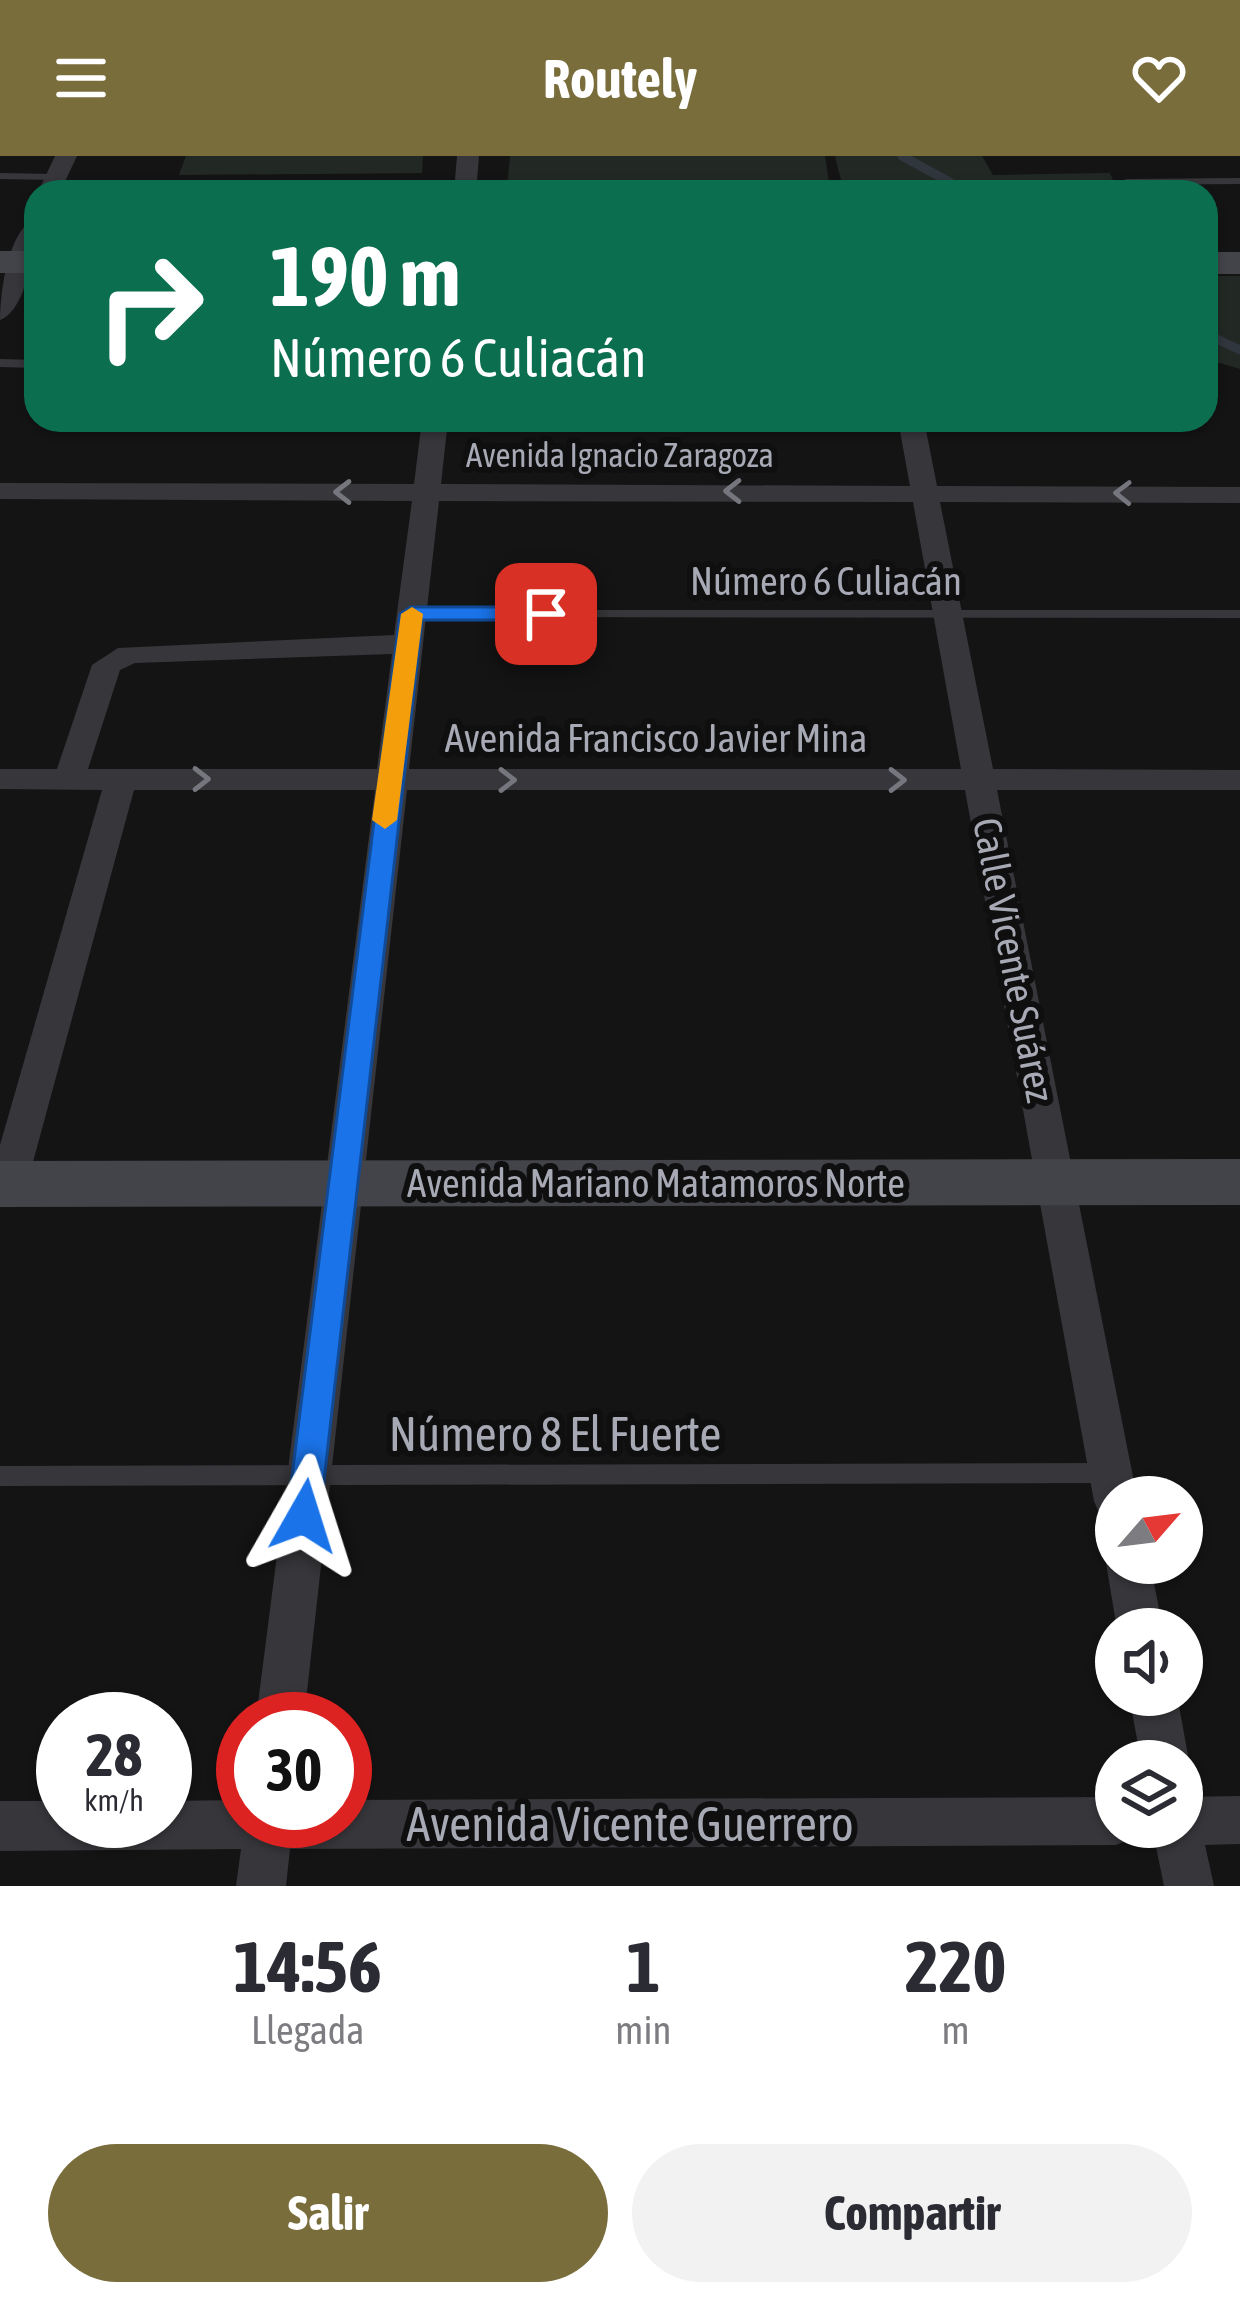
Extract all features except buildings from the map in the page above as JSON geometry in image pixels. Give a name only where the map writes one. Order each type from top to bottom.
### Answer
[{"type":"street","points":[[0,313],[19,262]]},
{"type":"street","points":[[283,1692],[434,432]]},
{"type":"street","name":"Calle Vicente Suárez","points":[[913,432],[1111,1476]]},
{"type":"street","name":"Avenida Ignacio Zaragoza","points":[[0,491],[925,490],[1240,495]]},
{"type":"street","points":[[69,779],[107,665],[129,654],[410,629]]},
{"type":"street","name":"Avenida Francisco Javier Mina","points":[[0,778],[1240,780]]},
{"type":"street","points":[[4,1184],[121,779]]},
{"type":"street","name":"Avenida Mariano Matamoros Norte","points":[[4,1184],[1240,1182]]},
{"type":"street","points":[[1203,1822],[1240,1820]]},
{"type":"street","name":"Avenida Vicente Guerrero","points":[[372,1823],[1095,1821]]},
{"type":"street","name":"Avenida Vicente Guerrero","points":[[0,1826],[216,1824]]},
{"type":"street","points":[[261,1886],[265,1848]]},
{"type":"street","points":[[1183,1848],[1189,1886]]},
{"type":"lane","points":[[0,176],[57,175]]},
{"type":"lane","name":"Número 6 Culiacán","points":[[410,629],[949,614],[1240,614]]},
{"type":"lane","name":"Número 8 El Fuerte","points":[[0,1475],[1095,1487]]},
{"type":"shaded area","points":[[186,156],[423,156],[422,173],[179,175]]},
{"type":"shaded area","points":[[510,156],[825,156],[829,180],[508,180]]},
{"type":"shaded area","points":[[835,156],[982,156],[993,175],[1110,173],[1113,180],[841,180]]},
{"type":"shaded area","points":[[1218,276],[1240,276],[1240,369],[1218,363]]},
{"type":"waterway","points":[[902,156],[946,180]]},
{"type":"waterway","points":[[1218,340],[1240,350]]},
{"type":"slow traffic","points":[[385,820],[412,614]]},
{"type":"route","points":[[304,1516],[411,614],[546,614]]}]
